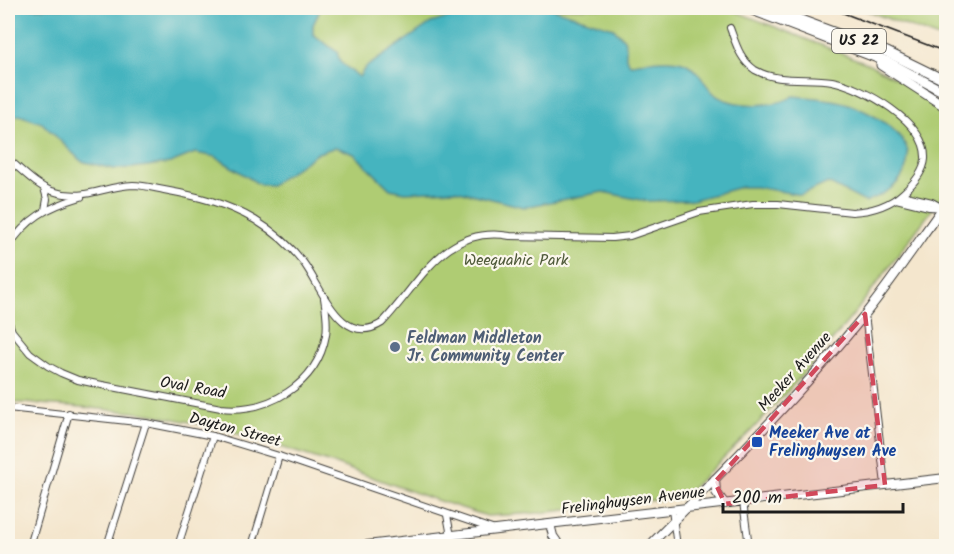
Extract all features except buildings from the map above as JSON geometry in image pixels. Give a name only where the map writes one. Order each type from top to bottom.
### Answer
[{"type":"highway","name":"US 22","points":[[747,8],[899,67],[946,93]]},
{"type":"highway","name":"US 22","points":[[768,8],[887,52],[944,79]]},
{"type":"highway","points":[[831,40],[893,72],[946,107]]},
{"type":"main road","name":"Meeker Avenue","points":[[649,546],[716,479],[818,369],[865,314],[945,207]]},
{"type":"main road","name":"Frelinghuysen Avenue","points":[[358,546],[946,478]]},
{"type":"main road","points":[[716,479],[716,491],[725,504]]},
{"type":"main road","points":[[550,524],[553,536],[560,546]]},
{"type":"street","points":[[8,248],[19,232],[45,210],[88,195],[132,185],[202,196],[220,202],[254,220],[280,238],[303,262],[338,316],[355,330],[362,330],[376,327],[396,307],[437,257],[457,243],[472,237],[496,234],[510,237],[612,238],[630,236],[699,212],[723,208],[778,204],[852,212],[883,206],[899,197],[922,169],[925,157],[921,142],[910,125],[885,105],[850,87],[833,82],[771,76],[754,69],[740,56],[730,28]]},
{"type":"street","points":[[8,159],[44,188],[58,193],[88,195]]},
{"type":"street","points":[[44,188],[47,199],[45,210]]},
{"type":"street","points":[[899,197],[932,202],[945,207]]},
{"type":"street","name":"Oval Road","points":[[8,320],[20,341],[38,360],[78,380],[221,408],[242,409],[261,406],[279,398],[308,374],[325,340],[327,327],[324,297]]},
{"type":"street","points":[[865,314],[885,485]]},
{"type":"street","name":"Dayton Street","points":[[8,408],[146,423],[213,436],[279,456],[495,530]]},
{"type":"street","points":[[30,546],[69,413]]},
{"type":"street","points":[[107,546],[146,423]]},
{"type":"street","points":[[177,546],[213,436]]},
{"type":"street","points":[[252,546],[279,456]]},
{"type":"street","points":[[743,502],[749,546]]},
{"type":"street","points":[[672,510],[677,546]]},
{"type":"street","points":[[447,514],[451,536]]},
{"type":"highlighted area","points":[[865,314],[885,485],[725,504],[715,482]]},
{"type":"green space","name":"Weequahic Park","points":[[8,8],[727,8],[869,64],[902,81],[946,111],[946,191],[818,358],[752,430],[687,493],[681,497],[540,513],[487,516],[338,465],[219,428],[150,414],[8,402]]},
{"type":"green space","points":[[860,8],[946,8],[946,41]]},
{"type":"water","points":[[8,8],[321,8],[313,25],[313,34],[337,52],[340,62],[359,77],[365,68],[431,23],[476,9],[484,14],[491,8],[550,8],[613,28],[624,39],[626,58],[630,64],[662,60],[685,63],[694,69],[717,96],[725,100],[755,105],[776,103],[793,96],[835,100],[856,107],[881,120],[896,132],[907,148],[907,164],[897,183],[879,196],[865,202],[828,183],[801,195],[756,187],[741,187],[693,200],[646,201],[603,192],[524,207],[455,190],[405,192],[390,189],[354,154],[336,147],[318,153],[271,185],[260,185],[216,157],[195,153],[170,163],[113,169],[81,161],[42,123],[19,115],[8,119]]},
{"type":"railway","points":[[830,8],[946,52]]},
{"type":"place","name":"Feldman Middleton Jr. Community Center","points":[[395,347]]},
{"type":"place","name":"Meeker Ave at Frelinghuysen Ave","points":[[757,442]]}]
